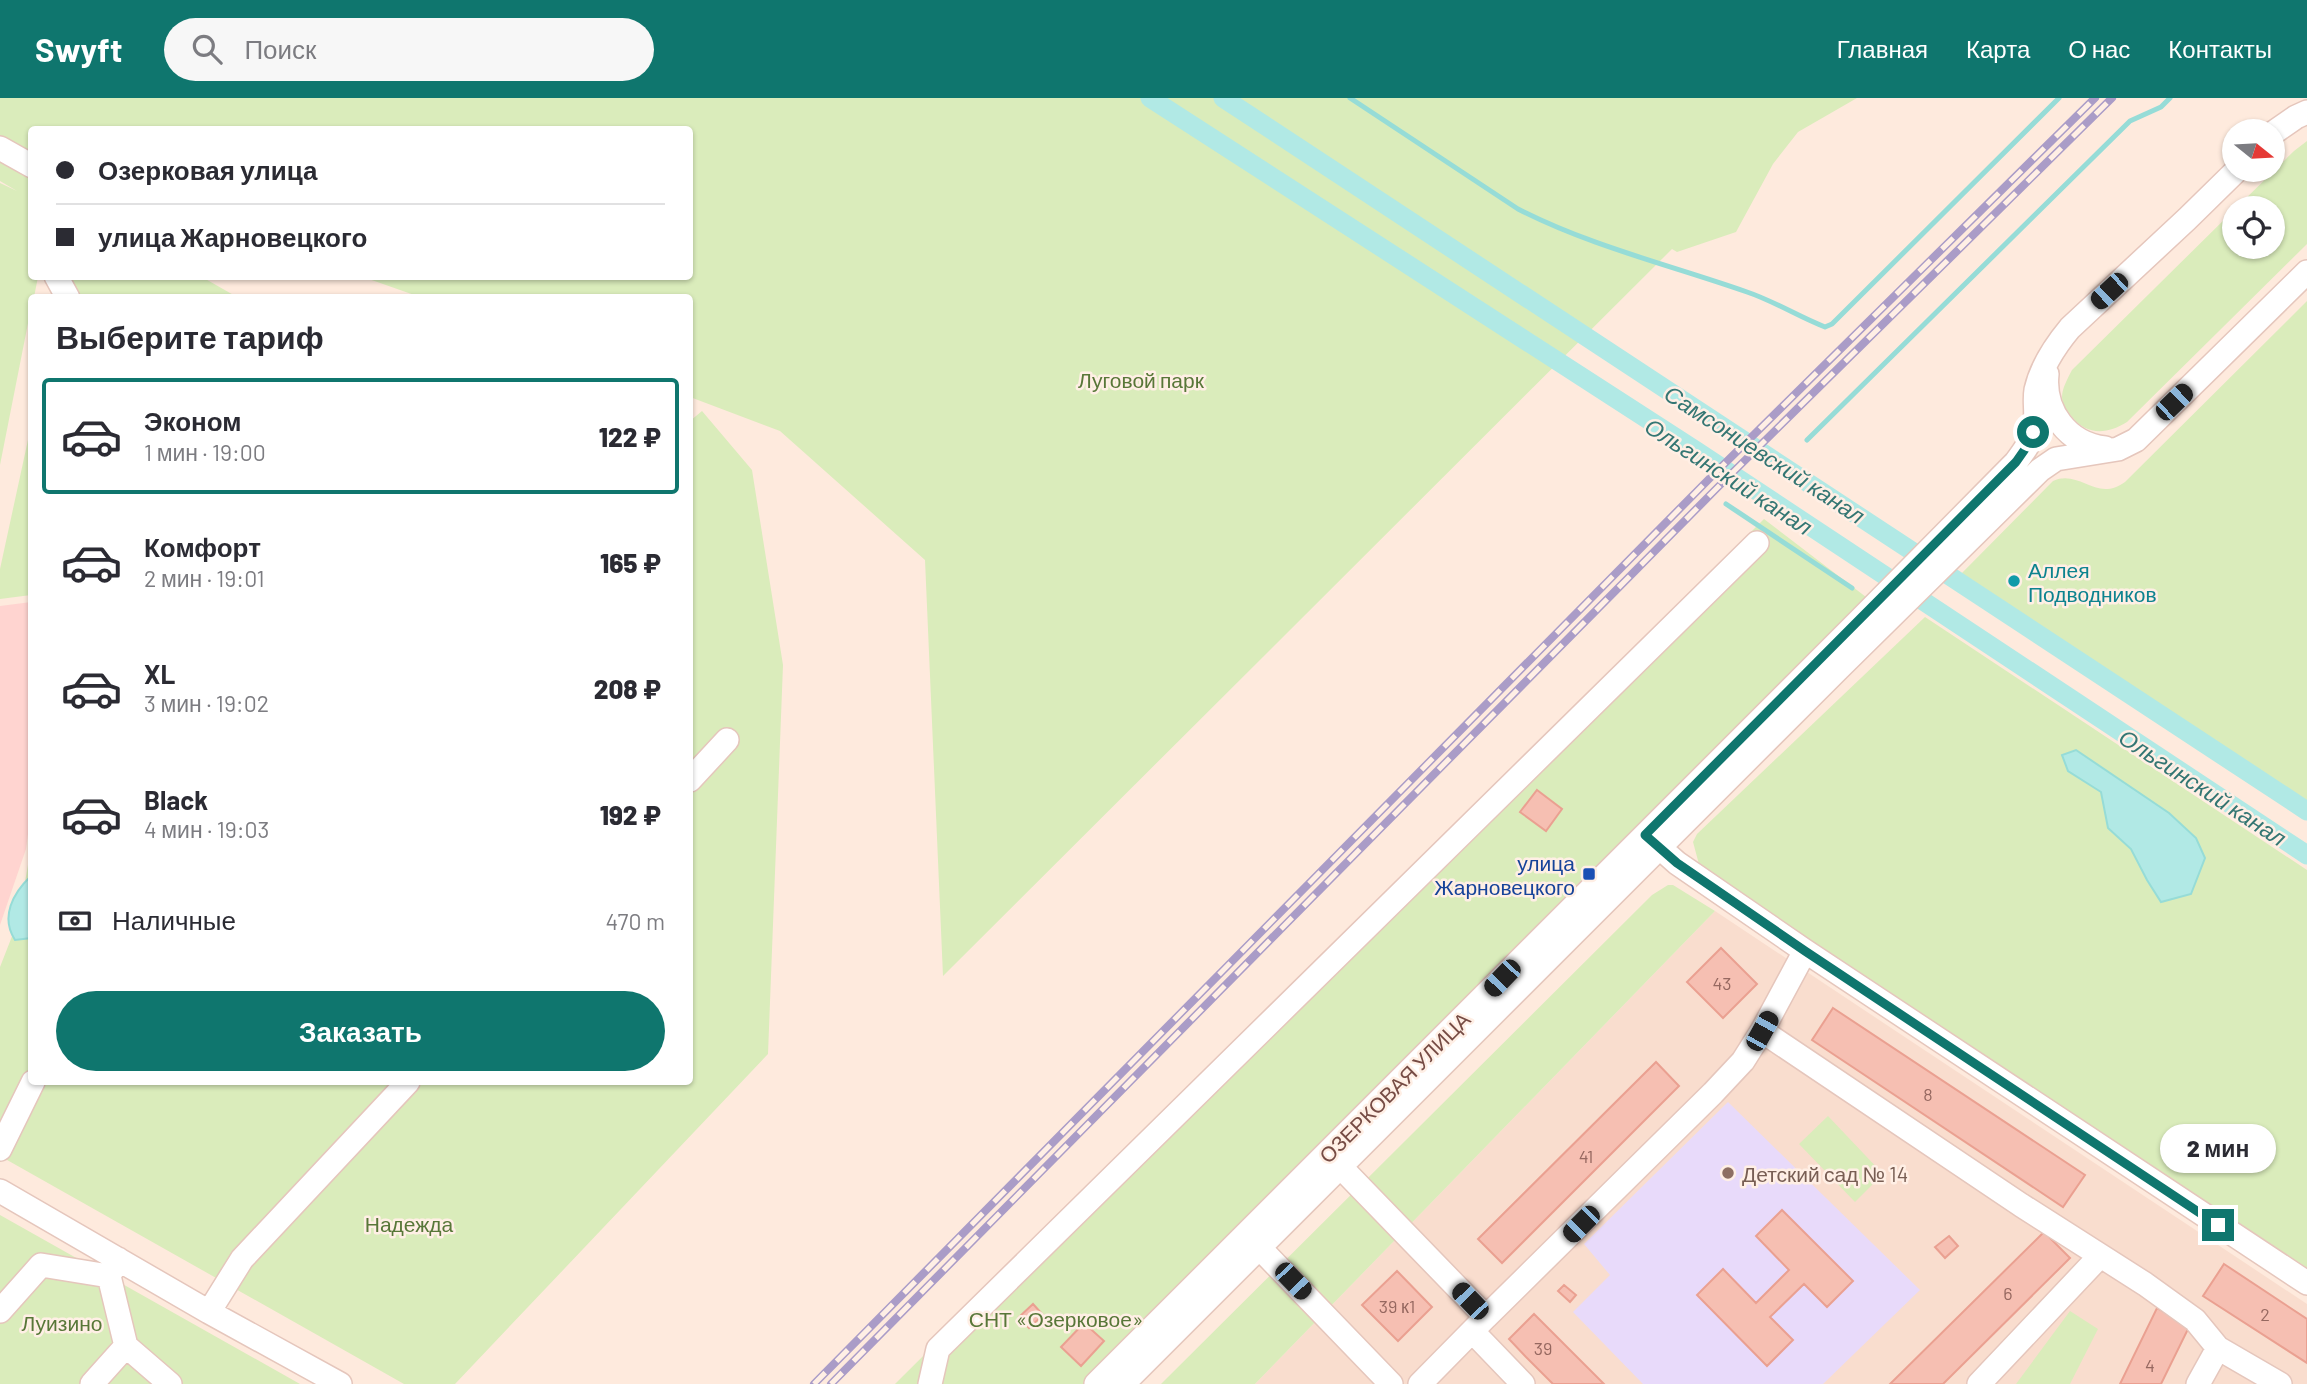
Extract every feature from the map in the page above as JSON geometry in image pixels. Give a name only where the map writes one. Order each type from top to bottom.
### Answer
[{"type":"street","points":[[2286,124],[2307,112]]},
{"type":"street","points":[[0,148],[28,164]]},
{"type":"street","name":"ОЗЕРКОВАЯ УЛИЦА","points":[[1952,543],[2030,442],[2036,422],[2036,392],[2058,342],[2225,182]]},
{"type":"street","name":"ОЗЕРКОВАЯ УЛИЦА","points":[[1096,1384],[1253,1241],[1952,543],[2046,464],[2067,456],[2118,449],[2136,440],[2307,271]]},
{"type":"street","points":[[2049,360],[2046,384],[2049,399],[2060,424],[2068,433],[2091,446],[2118,449]]},
{"type":"street","points":[[930,1384],[938,1349],[1757,543]]},
{"type":"street","points":[[693,777],[727,740]]},
{"type":"street","points":[[1652,841],[1677,863],[1805,951],[2307,1283]]},
{"type":"street","points":[[1422,1383],[1742,1061],[1762,1031],[1805,951]]},
{"type":"street","points":[[1762,1031],[2145,1284],[2195,1320],[2217,1348],[2280,1384]]},
{"type":"street","points":[[0,1149],[32,1085]]},
{"type":"street","points":[[209,1312],[242,1259],[405,1085]]},
{"type":"street","points":[[1334,1160],[1480,1325],[1523,1384]]},
{"type":"street","points":[[0,1191],[113,1268],[209,1312],[340,1384]]},
{"type":"street","points":[[1253,1241],[1391,1384]]},
{"type":"street","name":"ОЗЕРКОВАЯ УЛИЦА","points":[[1123,1384],[1253,1241]]},
{"type":"street","points":[[1979,1384],[2101,1256]]},
{"type":"street","points":[[0,1311],[41,1265],[113,1268]]},
{"type":"street","points":[[113,1268],[125,1346],[170,1384]]},
{"type":"street","points":[[92,1384],[125,1346]]},
{"type":"street","points":[[2199,1384],[2217,1348]]},
{"type":"shaded area","points":[[28,602],[28,834],[26,849],[0,925],[0,606]]},
{"type":"shaded area","points":[[1715,911],[2307,1304],[2307,1384],[1255,1384]]},
{"type":"shaded area","name":"Детский сад № 14","points":[[1728,1102],[1920,1290],[1823,1384],[1643,1384],[1573,1312],[1610,1275],[1584,1244]]},
{"type":"green space","name":"Луговой парк","points":[[0,98],[1857,98],[1798,132],[1773,164],[1736,232],[1677,252],[1672,249],[943,976],[925,560],[780,431],[693,398],[693,294],[411,294],[372,280],[693,280],[693,126],[28,126],[28,280],[37,280],[35,294],[28,294],[28,323],[0,465],[0,183],[17,191],[0,181]]},
{"type":"green space","points":[[2307,141],[2307,244],[2127,422],[2105,431],[2091,430],[2078,423],[2062,400],[2064,387],[2072,370],[2222,222],[2222,259],[2285,259],[2285,196],[2248,196],[2262,182],[2286,182],[2286,159]]},
{"type":"green space","points":[[64,280],[207,280],[232,294],[61,294]]},
{"type":"green space","points":[[2307,301],[2307,805],[1958,577],[2053,481],[2072,479],[2105,489],[2125,482]]},
{"type":"green space","name":"Надежда","points":[[702,411],[752,470],[783,665],[768,1054],[455,1384],[404,1384],[0,1156],[0,967],[18,921],[28,865],[28,1085],[693,1085],[693,418]]},
{"type":"green space","points":[[28,440],[28,595],[0,599],[0,569]]},
{"type":"green space","name":"СНТ «Озерковое»","points":[[1764,519],[1866,597],[1083,1384],[895,1384]]},
{"type":"green space","points":[[1925,617],[2307,870],[2307,1268],[1700,868],[1693,842],[1697,834]]},
{"type":"green space","points":[[1668,885],[1673,885],[1715,911],[1255,1384],[1161,1384],[1652,895]]},
{"type":"green space","points":[[1828,1116],[1883,1174],[1855,1202],[1799,1144]]},
{"type":"green space","name":"Луизино","points":[[0,1215],[300,1384],[0,1384]]},
{"type":"green space","points":[[2070,1311],[2098,1329],[2070,1384],[2016,1384]]},
{"type":"water","points":[[2076,750],[2169,813],[2196,838],[2205,858],[2191,894],[2161,902],[2131,849],[2108,828],[2101,792],[2068,771],[2062,755]]},
{"type":"water","points":[[28,880],[28,938],[15,940],[9,914],[19,890]]},
{"type":"building","points":[[1537,790],[1562,809],[1546,831],[1520,812]]},
{"type":"building","points":[[1721,948],[1757,984],[1723,1018],[1687,982]]},
{"type":"building","points":[[1833,1008],[2085,1175],[2063,1207],[1812,1040]]},
{"type":"building","points":[[1656,1062],[1679,1086],[1502,1263],[1478,1239]]},
{"type":"building","points":[[1782,1210],[1853,1281],[1827,1307],[1804,1284],[1770,1317],[1793,1340],[1767,1366],[1697,1295],[1723,1269],[1756,1303],[1789,1270],[1756,1236]]},
{"type":"building","points":[[2044,1232],[2070,1258],[1943,1384],[1890,1384]]},
{"type":"building","points":[[1949,1236],[1958,1246],[1945,1258],[1935,1247]]},
{"type":"building","points":[[2224,1264],[2307,1319],[2307,1363],[2203,1296]]},
{"type":"building","points":[[1397,1271],[1432,1307],[1398,1341],[1362,1305]]},
{"type":"building","points":[[1564,1285],[1576,1295],[1570,1302],[1558,1291]]},
{"type":"building","points":[[1033,1304],[1043,1315],[1029,1328],[1019,1317]]},
{"type":"building","points":[[2157,1308],[2190,1325],[2161,1384],[2120,1384]]},
{"type":"building","points":[[1534,1314],[1604,1384],[1553,1384],[1526,1357],[1509,1339]]},
{"type":"building","points":[[1084,1323],[1104,1341],[1081,1366],[1061,1347]]},
{"type":"waterway","name":"Ольгинский канал","points":[[1150,98],[1695,450],[2307,855]]},
{"type":"waterway","name":"Самсониевский канал","points":[[1223,98],[2307,811]]},
{"type":"waterway","points":[[1350,98],[1518,209],[1573,234],[1757,296],[1825,327],[1832,324],[2059,98]]},
{"type":"waterway","points":[[1807,440],[2130,121],[2161,107],[2170,98]]},
{"type":"waterway","points":[[1726,504],[1852,588]]},
{"type":"railway","points":[[814,1384],[1711,477],[2095,98]]},
{"type":"railway","points":[[831,1384],[1721,484],[2112,98]]},
{"type":"place","name":"Аллея Подводников","points":[[2014,581]]},
{"type":"place","name":"улица Жарновецкого","points":[[1589,874]]},
{"type":"place","name":"Детский сад № 14","points":[[1728,1173]]},
{"type":"route","points":[[2033,432],[2030,442],[2016,462],[1645,835],[1677,863],[1805,951],[2218,1225]]}]
